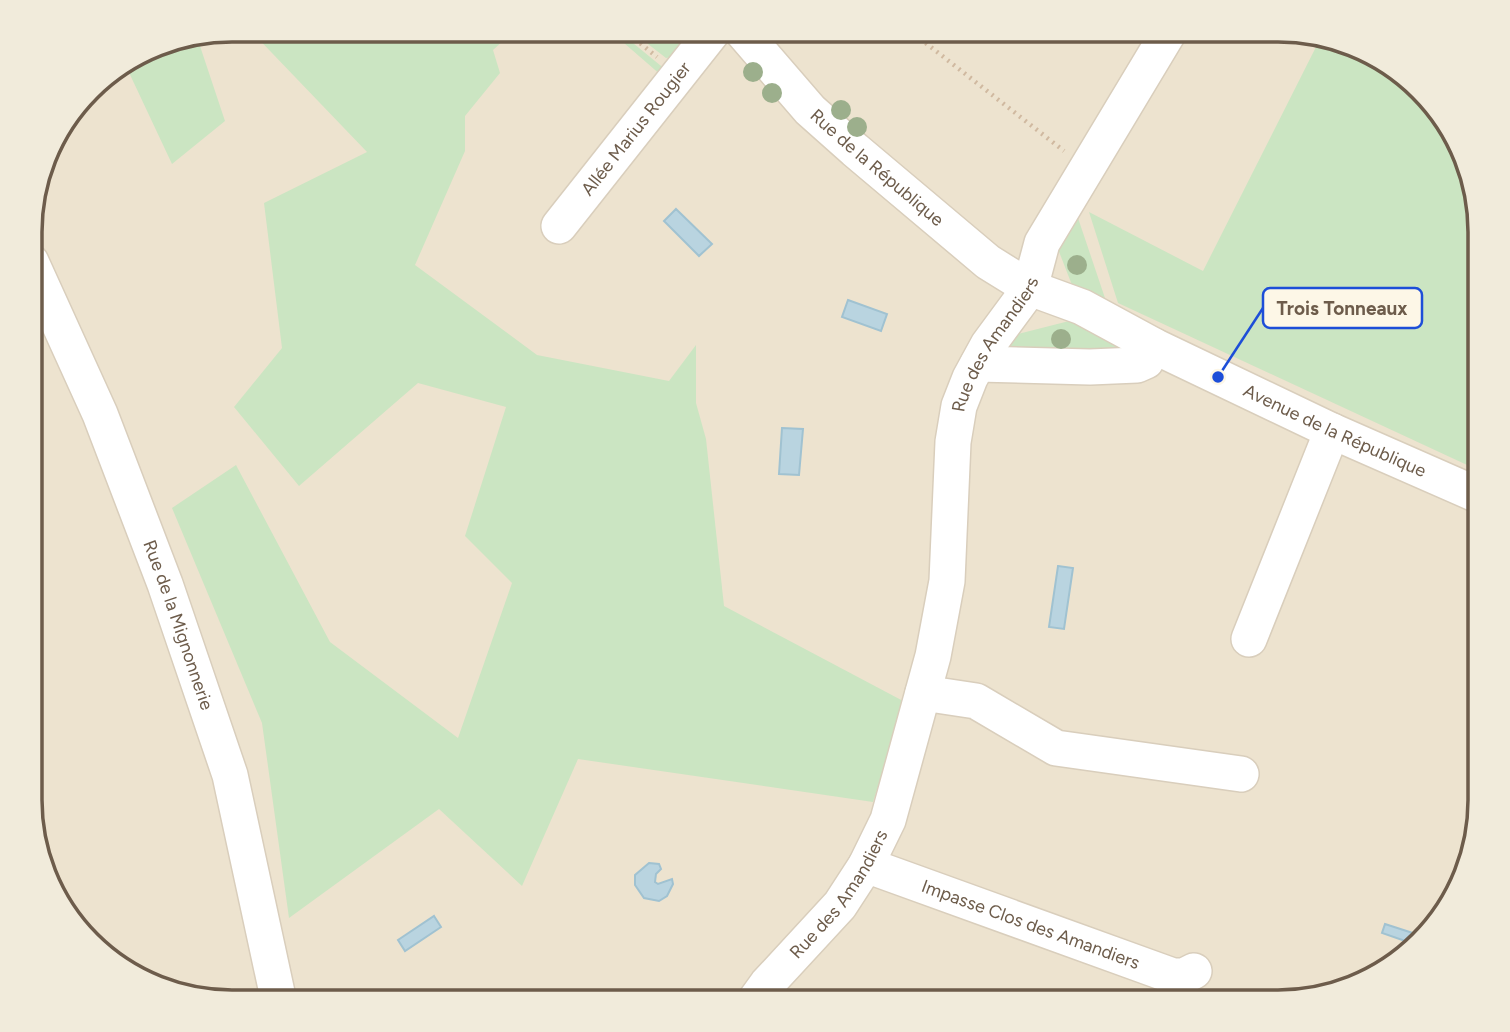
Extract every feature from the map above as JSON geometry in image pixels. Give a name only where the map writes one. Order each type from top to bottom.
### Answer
[{"type":"street","name":"Allée Marius Rougier","points":[[559,226],[705,42]]},
{"type":"street","name":"Rue de la République","points":[[751,42],[810,110],[837,134],[988,262],[1030,288]]},
{"type":"street","name":"Rue des Amandiers","points":[[763,990],[839,905],[866,865],[888,820],[933,656],[947,581],[953,442],[959,406],[988,345],[1030,288],[1042,243],[1160,42]]},
{"type":"street","name":"Rue de la Mignonnerie","points":[[42,284],[100,414],[165,584],[226,762],[276,990]]},
{"type":"street","name":"Avenue de la République","points":[[1030,288],[1082,307],[1154,346],[1332,431],[1468,491]]},
{"type":"street","points":[[978,364],[1090,367],[1137,365],[1146,361],[1154,346]]},
{"type":"street","points":[[1249,639],[1332,431]]},
{"type":"street","points":[[923,692],[976,701],[1056,748],[1241,774]]},
{"type":"street","name":"Impasse Clos des Amandiers","points":[[866,865],[1173,976],[1184,976],[1194,971]]},
{"type":"path","points":[[637,42],[652,55],[683,71]]},
{"type":"path","points":[[924,42],[1049,140],[1088,167]]},
{"type":"shaded area","points":[[1291,42],[1327,48],[1351,56],[1394,81],[1421,107],[1448,148],[1462,183],[1468,219],[1468,813],[1458,861],[1443,895],[1429,916],[1394,951],[1351,976],[1327,984],[1278,990],[219,990],[183,984],[159,976],[116,951],[81,916],[67,895],[48,849],[42,813],[44,207],[52,171],[67,137],[81,116],[107,89],[148,62],[171,52],[207,44]]},
{"type":"green space","points":[[262,42],[502,42],[493,50],[500,73],[465,116],[465,151],[415,265],[537,355],[669,381],[696,345],[696,403],[706,439],[724,606],[905,702],[873,802],[578,759],[522,886],[439,809],[289,918],[262,723],[172,508],[236,465],[330,642],[458,738],[512,583],[465,536],[506,407],[418,383],[299,486],[234,407],[282,348],[264,203],[367,152]]},
{"type":"green space","points":[[623,42],[632,42],[666,70],[662,76]]},
{"type":"green space","points":[[645,42],[683,42],[671,57],[666,58]]},
{"type":"green space","points":[[200,45],[225,121],[172,164],[129,72],[171,52]]},
{"type":"green space","points":[[1316,46],[1351,56],[1394,81],[1436,126],[1462,183],[1468,219],[1468,465],[1118,303],[1089,212],[1203,271]]},
{"type":"green space","points":[[1077,215],[1107,304],[1072,285],[1058,249]]},
{"type":"green space","points":[[1077,319],[1134,355],[1009,351],[1003,343],[1014,335]]},
{"type":"water","points":[[676,209],[712,244],[699,256],[664,221]]},
{"type":"water","points":[[848,300],[887,314],[881,331],[842,317]]},
{"type":"water","points":[[782,428],[803,429],[799,475],[779,474]]},
{"type":"water","points":[[1058,566],[1073,568],[1064,629],[1049,627]]},
{"type":"water","points":[[649,863],[659,864],[661,869],[656,874],[655,882],[658,884],[672,879],[673,884],[667,896],[659,901],[644,898],[635,885],[635,875]]},
{"type":"water","points":[[434,916],[441,927],[405,951],[398,940]]},
{"type":"water","points":[[1385,924],[1413,933],[1405,941],[1382,933]]},
{"type":"place","name":"Trois Tonneaux","points":[[1218,377]]}]
